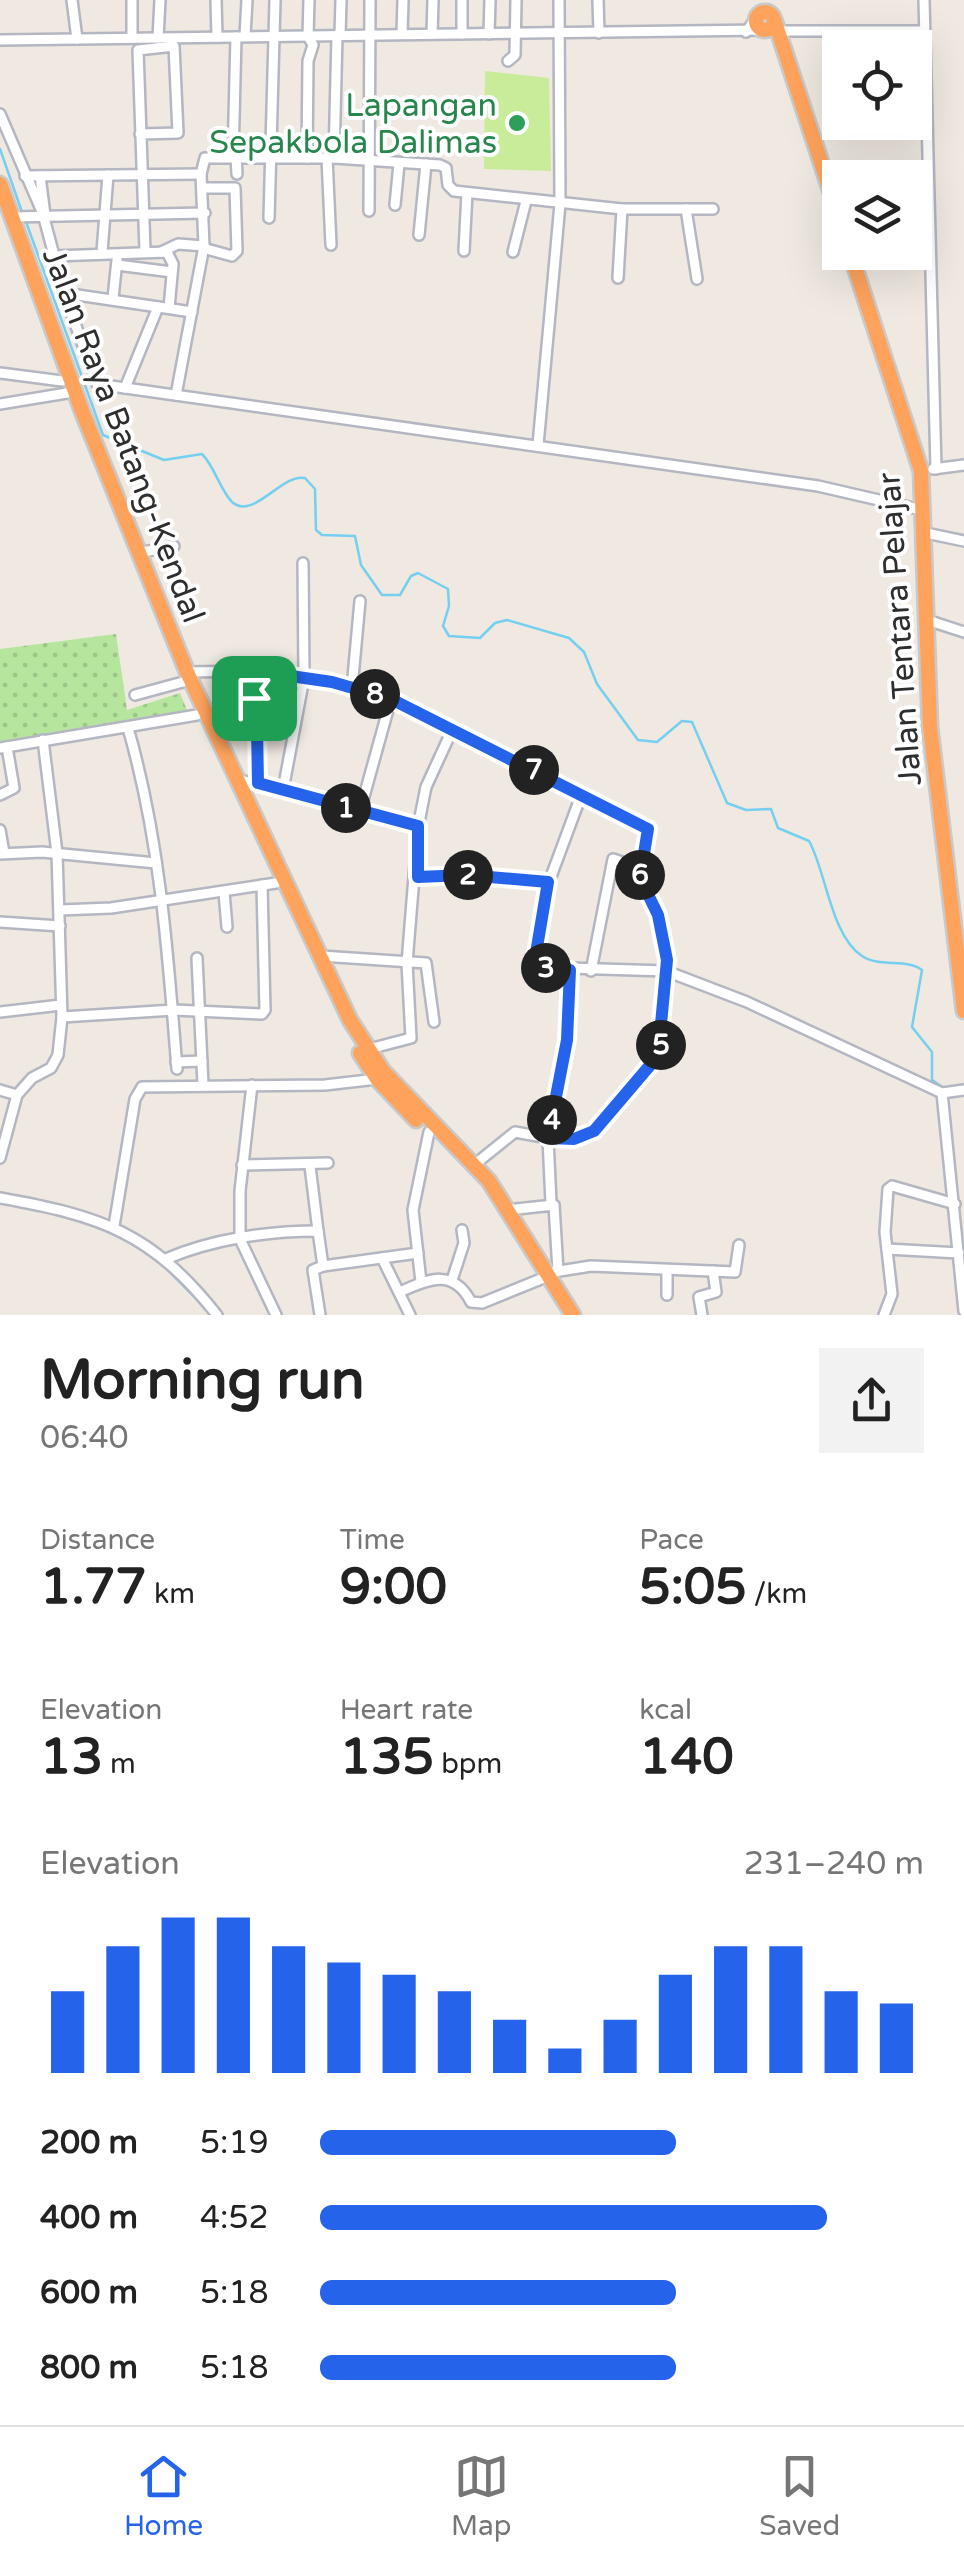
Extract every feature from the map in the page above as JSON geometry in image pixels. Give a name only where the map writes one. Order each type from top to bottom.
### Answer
[{"type":"highway","points":[[769,20],[822,169]]},
{"type":"highway","name":"Jalan Raya Batang-Kendal","points":[[0,184],[30,215],[138,553],[197,715],[270,862],[367,1049],[474,1164],[572,1315]]},
{"type":"highway","name":"Jalan Raya Batang-Kendal","points":[[30,215],[65,387],[185,677],[270,862],[269,884],[343,1024],[377,1079],[482,1186],[550,1280],[563,1315]]},
{"type":"highway","name":"Jalan Tentara Pelajar","points":[[856,270],[928,470],[925,510],[930,728],[964,1011]]},
{"type":"street","points":[[72,0],[77,39]]},
{"type":"street","points":[[132,0],[132,38]]},
{"type":"street","points":[[158,38],[160,0]]},
{"type":"street","points":[[216,0],[217,37]]},
{"type":"street","points":[[236,174],[240,36],[247,0]]},
{"type":"street","points":[[269,218],[274,0]]},
{"type":"street","points":[[307,158],[308,61],[314,50],[308,36],[309,0]]},
{"type":"street","points":[[331,245],[331,158],[341,0]]},
{"type":"street","points":[[369,212],[370,0]]},
{"type":"street","points":[[402,34],[403,0]]},
{"type":"street","points":[[432,34],[433,0]]},
{"type":"street","points":[[462,0],[462,34]]},
{"type":"street","points":[[490,0],[490,34]]},
{"type":"street","points":[[508,61],[514,59],[516,0]]},
{"type":"street","points":[[538,445],[560,204],[559,0]]},
{"type":"street","points":[[598,0],[599,33]]},
{"type":"street","points":[[923,30],[924,0]]},
{"type":"street","points":[[0,40],[746,32],[769,20],[909,30]]},
{"type":"street","points":[[140,134],[177,135],[174,46],[138,50],[140,134],[146,214],[145,252]]},
{"type":"street","points":[[0,115],[25,176],[30,215],[54,255],[76,359],[94,382],[818,486],[925,510]]},
{"type":"street","points":[[930,140],[928,470],[964,466]]},
{"type":"street","points":[[176,395],[203,247],[201,174],[205,158],[270,156],[426,164],[443,166],[450,189],[466,193],[622,209],[714,209]]},
{"type":"street","points":[[395,205],[399,164]]},
{"type":"street","points":[[419,235],[426,164]]},
{"type":"street","points":[[25,176],[201,174]]},
{"type":"street","points":[[102,252],[108,175]]},
{"type":"street","points":[[30,215],[40,176]]},
{"type":"street","points":[[54,255],[166,252],[178,244],[232,256],[237,251],[236,188],[202,188]]},
{"type":"street","points":[[464,251],[466,193]]},
{"type":"street","points":[[513,252],[526,200]]},
{"type":"street","points":[[618,278],[622,209]]},
{"type":"street","points":[[686,209],[697,280]]},
{"type":"street","points":[[30,215],[204,213]]},
{"type":"street","points":[[113,298],[118,252]]},
{"type":"street","points":[[125,388],[164,308],[172,272],[166,252]]},
{"type":"street","points":[[117,265],[172,272]]},
{"type":"street","points":[[64,293],[192,312]]},
{"type":"street","points":[[0,374],[65,387]]},
{"type":"street","points":[[0,404],[65,387]]},
{"type":"street","points":[[926,533],[964,542]]},
{"type":"street","points":[[138,553],[174,546]]},
{"type":"street","points":[[283,790],[304,678],[303,563]]},
{"type":"street","points":[[352,688],[360,601]]},
{"type":"street","points":[[927,620],[964,632]]},
{"type":"street","points":[[256,671],[258,783]]},
{"type":"street","points":[[134,694],[185,677],[256,671],[352,688],[391,699],[453,728],[648,829],[640,878],[664,936],[666,971],[661,1042],[653,1067],[594,1131],[574,1139],[515,1132],[474,1164]]},
{"type":"street","points":[[360,812],[391,699]]},
{"type":"street","points":[[0,795],[14,788],[3,748],[197,715]]},
{"type":"street","points":[[128,728],[148,797],[174,1010],[176,1065],[202,1061]]},
{"type":"street","points":[[367,1049],[411,1038],[407,962],[418,877],[418,826],[426,786],[453,728]]},
{"type":"street","points":[[0,1158],[17,1095],[32,1078],[52,1068],[58,1055],[62,1017],[57,853],[42,740]]},
{"type":"street","points":[[234,778],[418,826]]},
{"type":"street","points":[[582,793],[548,882],[534,965],[592,971],[666,971],[764,1009],[951,1091],[964,1311]]},
{"type":"street","points":[[0,830],[2,854],[57,853],[156,863]]},
{"type":"street","points":[[592,971],[614,858],[642,868]]},
{"type":"street","points":[[418,877],[466,875],[548,882]]},
{"type":"street","points":[[60,910],[269,884],[262,1014],[174,1010],[62,1017]]},
{"type":"street","points":[[224,892],[227,926]]},
{"type":"street","points":[[0,922],[60,926]]},
{"type":"street","points":[[322,956],[427,964],[434,1022]]},
{"type":"street","points":[[197,958],[203,1085]]},
{"type":"street","points":[[550,1280],[557,1213],[552,1203],[548,1138],[567,1040],[570,969]]},
{"type":"street","points":[[0,1012],[61,1005]]},
{"type":"street","points":[[114,1226],[138,1094],[151,1084],[325,1085],[377,1079]]},
{"type":"street","points":[[252,1086],[242,1165],[240,1239],[276,1315]]},
{"type":"street","points":[[0,1090],[17,1095]]},
{"type":"street","points":[[421,1282],[413,1210],[429,1132]]},
{"type":"street","points":[[242,1165],[328,1163]]},
{"type":"street","points":[[310,1166],[323,1266]]},
{"type":"street","points":[[884,1315],[892,1294],[887,1249],[889,1188],[955,1204]]},
{"type":"street","points":[[0,1198],[65,1209],[114,1226],[166,1259],[217,1315]]},
{"type":"street","points":[[507,1210],[552,1203]]},
{"type":"street","points":[[452,1280],[464,1242],[462,1230]]},
{"type":"street","points":[[166,1259],[240,1239],[318,1231]]},
{"type":"street","points":[[400,1292],[421,1282],[452,1280],[463,1285],[472,1302],[482,1303],[590,1266],[736,1272],[739,1246]]},
{"type":"street","points":[[887,1249],[960,1253]]},
{"type":"street","points":[[316,1314],[312,1270],[418,1253]]},
{"type":"street","points":[[382,1258],[410,1315]]},
{"type":"street","points":[[667,1270],[668,1295]]},
{"type":"street","points":[[702,1315],[699,1297],[716,1292],[713,1272]]},
{"type":"green space","name":"Lapangan Sepakbola Dalimas","points":[[485,71],[549,78],[551,171],[484,169]]},
{"type":"green space","points":[[116,634],[127,710],[180,693],[189,715],[0,743],[0,649]]},
{"type":"waterway","points":[[0,149],[22,212]]},
{"type":"waterway","points":[[25,219],[103,435],[164,460],[202,454],[228,497],[240,506],[249,506],[287,482],[305,478],[315,489],[316,530],[322,535],[355,536],[361,565],[382,595],[400,595],[411,576],[418,573],[448,589],[449,606],[443,626],[449,636],[480,638],[495,623],[507,620],[569,638],[584,652],[597,684],[638,740],[657,742],[682,721],[692,722],[727,803],[746,810],[771,809],[778,828],[809,841],[836,919],[852,947],[869,960],[909,964],[922,970],[912,1027],[932,1052],[932,1080],[944,1088]]},
{"type":"waterway","points":[[135,1245],[164,1266],[207,1310]]},
{"type":"place","name":"Lapangan Sepakbola Dalimas","points":[[517,123]]},
{"type":"route","points":[[256,671],[332,682],[391,699],[648,829],[650,838],[640,878],[658,915],[667,960],[662,982],[661,1042],[653,1067],[594,1131],[568,1140],[548,1138],[567,1040],[570,969],[534,965],[548,882],[466,875],[418,877],[418,826],[258,783],[254,698],[256,671]]}]
